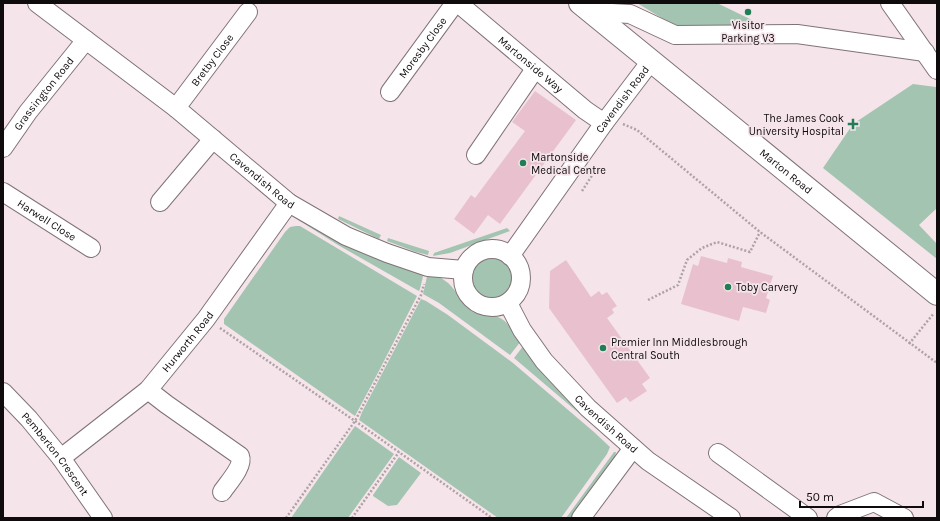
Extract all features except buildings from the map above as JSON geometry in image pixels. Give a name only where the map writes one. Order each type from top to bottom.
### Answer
[{"type":"main road","name":"Marton Road","points":[[587,8],[937,294]]},
{"type":"street","name":"Cavendish Road","points":[[37,3],[176,108],[289,203],[346,236],[387,253],[428,266],[464,270]]},
{"type":"street","name":"Martonside Way","points":[[457,3],[585,110],[604,123]]},
{"type":"street","name":"Moresby Close","points":[[390,92],[457,3]]},
{"type":"street","points":[[890,3],[937,70]]},
{"type":"street","points":[[587,8],[630,14],[675,35],[797,34],[925,52]]},
{"type":"street","name":"Bretby Close","points":[[176,108],[248,12]]},
{"type":"street","name":"Grassington Road","points":[[3,148],[28,112],[86,40]]},
{"type":"street","name":"Cavendish Road","points":[[510,256],[604,123],[651,61]]},
{"type":"street","points":[[476,155],[535,69]]},
{"type":"street","points":[[160,202],[213,139]]},
{"type":"street","name":"Harwell Close","points":[[3,192],[91,248]]},
{"type":"street","name":"Hurworth Road","points":[[61,458],[148,390],[206,319],[289,203]]},
{"type":"street","points":[[493,249],[502,251],[517,262],[520,271],[520,289],[515,297],[500,307],[491,308],[482,306],[474,302],[468,296],[464,287],[464,270],[468,261],[475,255],[493,249]]},
{"type":"street","name":"Cavendish Road","points":[[508,303],[522,330],[544,361],[588,408],[648,461],[731,518]]},
{"type":"street","points":[[148,390],[240,456],[242,460],[240,466],[222,492]]},
{"type":"street","name":"Pemberton Crescent","points":[[3,392],[29,419],[61,458],[104,518]]},
{"type":"street","points":[[580,518],[633,448]]},
{"type":"street","points":[[718,453],[808,518]]},
{"type":"street","points":[[848,515],[874,502],[904,518]]},
{"type":"path","points":[[604,123],[618,122],[637,130],[760,232],[937,363]]},
{"type":"path","points":[[582,191],[593,174]]},
{"type":"path","points":[[648,300],[678,285],[687,260],[702,248],[717,242],[750,252],[760,232]]},
{"type":"path","points":[[286,518],[355,421],[421,295],[428,266]]},
{"type":"path","points":[[910,344],[937,309]]},
{"type":"path","points":[[206,319],[355,421],[492,518]]},
{"type":"path","points":[[352,518],[399,452]]},
{"type":"green space","points":[[637,3],[717,3],[752,20],[749,31],[692,30],[670,23]]},
{"type":"green space","points":[[913,84],[937,88],[937,208],[919,225],[937,244],[937,259],[823,168],[853,124]]},
{"type":"green space","points":[[293,214],[424,272],[419,291],[338,245],[292,216]]},
{"type":"green space","points":[[339,216],[381,235],[379,239],[338,219]]},
{"type":"green space","points":[[300,226],[417,296],[355,416],[224,324],[224,319],[285,232],[290,227]]},
{"type":"green space","points":[[507,228],[510,231],[450,253],[433,256],[434,253]]},
{"type":"green space","points":[[388,238],[429,251],[428,255],[387,241]]},
{"type":"green space","points":[[492,256],[504,260],[510,266],[514,278],[510,290],[504,296],[492,300],[480,296],[474,290],[470,278],[474,266],[480,260]]},
{"type":"green space","points":[[428,272],[448,283],[463,303],[470,309],[498,317],[508,324],[521,341],[510,355],[439,303],[423,294]]},
{"type":"green space","points":[[421,299],[448,315],[513,363],[610,447],[607,454],[561,518],[498,518],[359,420]]},
{"type":"green space","points":[[524,345],[614,443],[514,358]]},
{"type":"green space","points":[[355,426],[394,454],[348,518],[291,518]]},
{"type":"green space","points":[[614,452],[616,452],[615,458],[571,518],[566,518]]},
{"type":"green space","points":[[399,457],[421,473],[397,505],[388,506],[373,495]]},
{"type":"place","name":"Visitor Parking V3","points":[[748,12]]},
{"type":"place","name":"The James Cook University Hospital","points":[[853,124]]},
{"type":"place","name":"Martonside Medical Centre","points":[[523,163]]},
{"type":"place","name":"Toby Carvery","points":[[728,287]]},
{"type":"place","name":"Premier Inn Middlesbrough Central South","points":[[603,348]]}]
